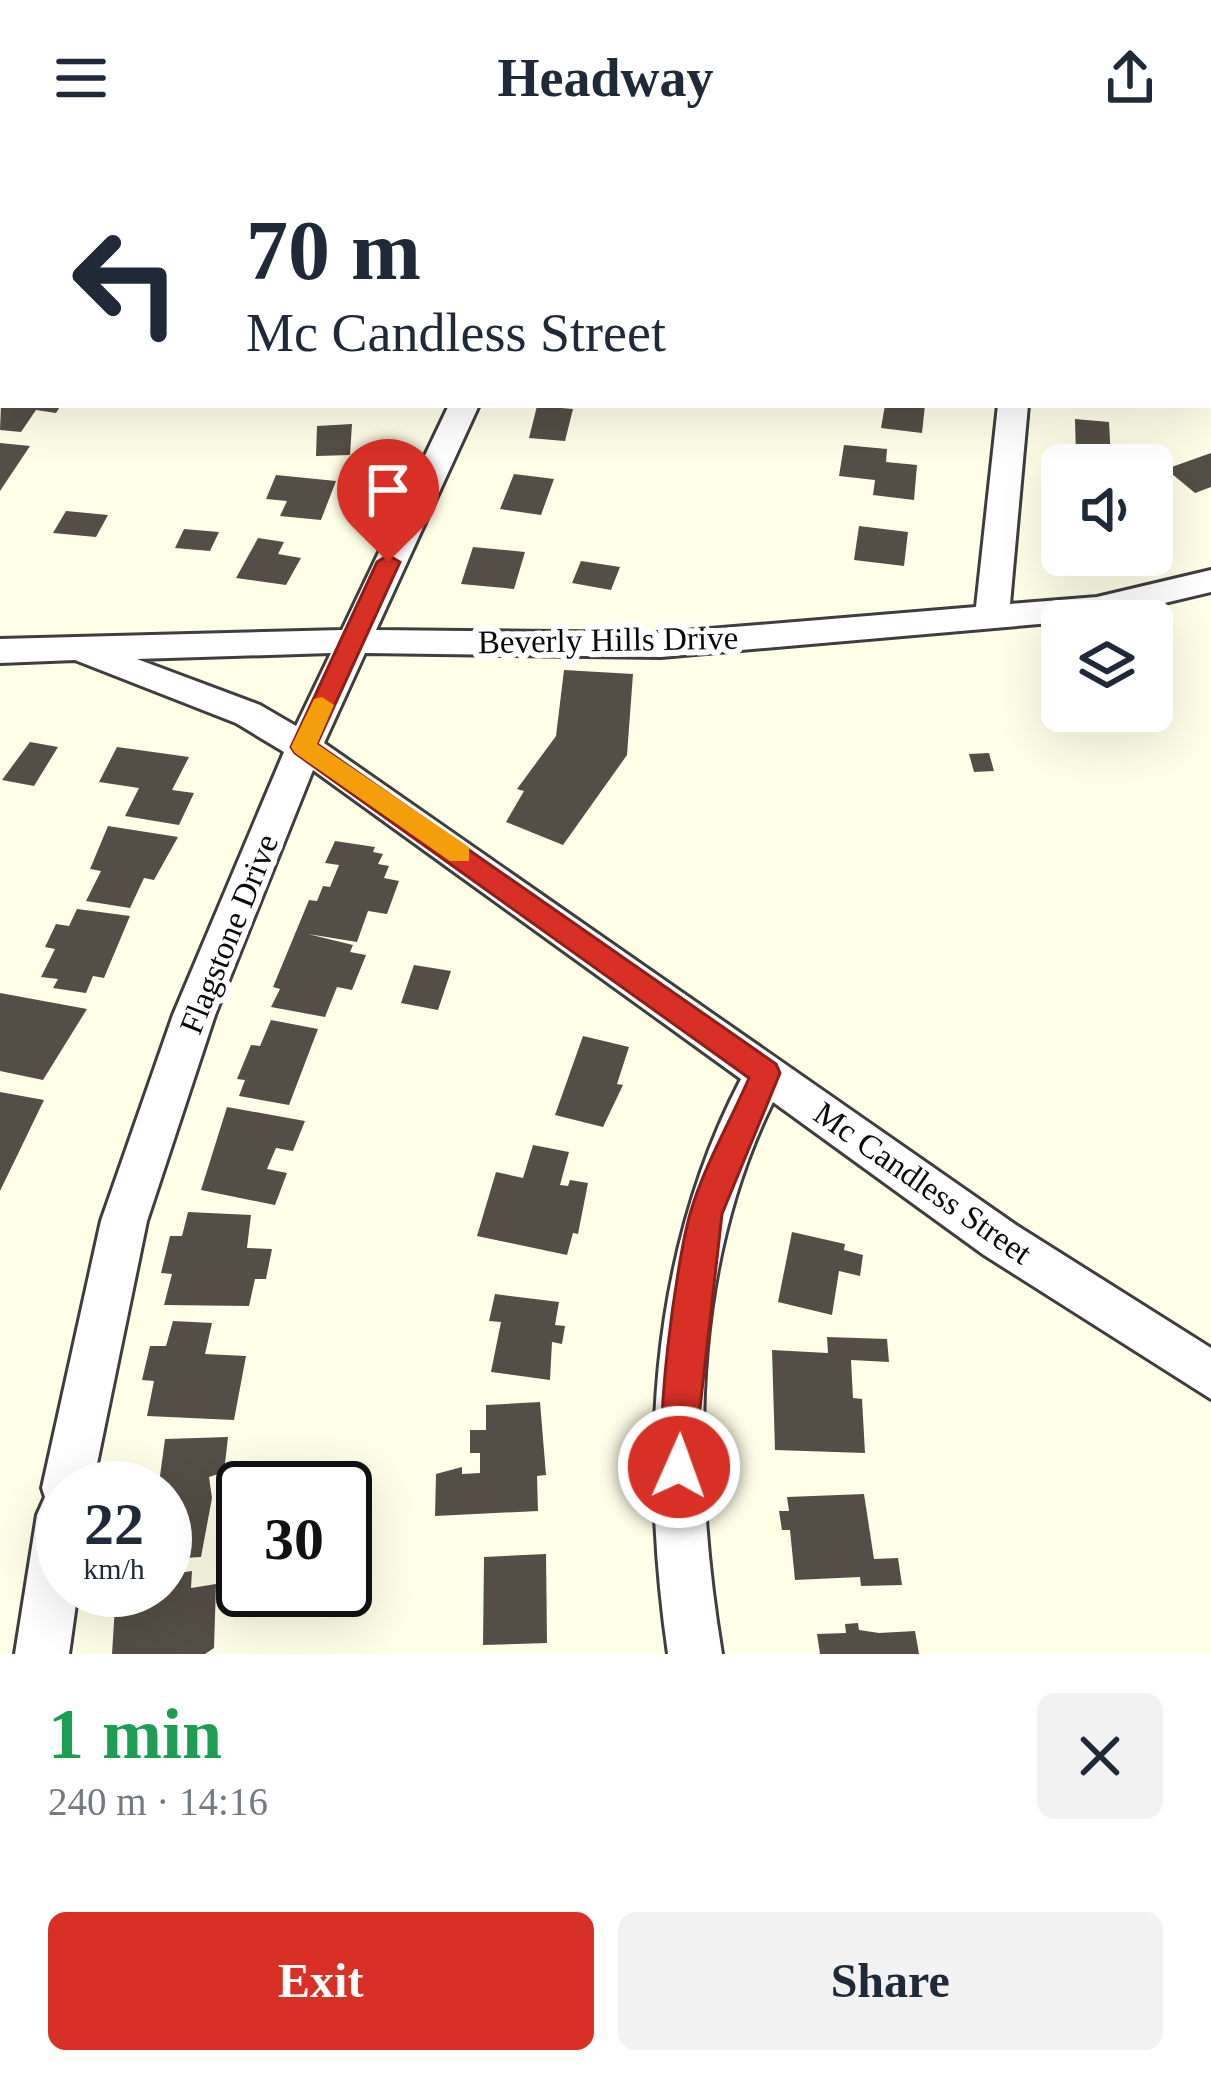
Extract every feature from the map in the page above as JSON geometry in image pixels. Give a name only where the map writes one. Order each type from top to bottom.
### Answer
[{"type":"street","name":"Flagstone Drive","points":[[73,1461],[124,1221],[194,1015],[304,747],[463,408]]},
{"type":"street","points":[[992,616],[1013,408]]},
{"type":"street","name":"Beverly Hills Drive","points":[[0,651],[351,641],[661,645],[1096,608],[1211,580]]},
{"type":"street","name":"Mc Candless Street","points":[[88,652],[248,714],[304,747],[1000,1240],[1211,1375]]},
{"type":"street","points":[[695,1654],[678,1507],[682,1387],[706,1214],[766,1073]]},
{"type":"street","points":[[42,1654],[48,1617]]},
{"type":"building","points":[[1,408],[59,408],[56,413],[36,410],[21,432],[0,430]]},
{"type":"building","points":[[536,408],[573,409],[565,441],[529,438]]},
{"type":"building","points":[[884,408],[925,408],[922,433],[881,428]]},
{"type":"building","points":[[1075,419],[1109,422],[1110,444],[1076,444]]},
{"type":"building","points":[[352,424],[350,455],[316,456],[317,426]]},
{"type":"building","points":[[0,443],[30,446],[0,491]]},
{"type":"building","points":[[844,445],[887,449],[886,462],[917,465],[914,500],[873,495],[875,480],[839,476]]},
{"type":"building","points":[[1211,453],[1211,487],[1195,493],[1173,475],[1173,467]]},
{"type":"building","points":[[514,474],[554,479],[541,515],[500,509]]},
{"type":"building","points":[[276,475],[336,481],[321,520],[280,516],[287,501],[266,499]]},
{"type":"building","points":[[66,511],[108,515],[96,537],[53,533]]},
{"type":"building","points":[[859,526],[908,532],[904,566],[854,560]]},
{"type":"building","points":[[184,529],[219,532],[210,551],[175,548]]},
{"type":"building","points":[[258,538],[284,542],[278,554],[301,558],[286,585],[236,578]]},
{"type":"building","points":[[473,547],[525,552],[514,589],[461,584]]},
{"type":"building","points":[[581,561],[620,567],[611,590],[572,583]]},
{"type":"building","points":[[564,670],[633,674],[627,755],[563,845],[506,822],[524,791],[517,789],[556,736]]},
{"type":"building","points":[[30,742],[58,747],[34,786],[2,780]]},
{"type":"building","points":[[117,747],[189,757],[172,790],[194,793],[179,825],[125,816],[139,788],[99,782]]},
{"type":"building","points":[[989,753],[994,771],[974,772],[969,754]]},
{"type":"building","points":[[108,826],[178,837],[154,880],[144,878],[130,908],[86,901],[101,871],[90,869]]},
{"type":"building","points":[[335,841],[375,847],[373,852],[383,854],[378,864],[389,866],[384,878],[399,881],[387,914],[368,911],[357,942],[308,934],[353,945],[350,952],[366,955],[352,990],[337,987],[325,1017],[271,1007],[280,989],[273,987],[309,900],[317,901],[323,886],[330,887],[339,865],[325,863]]},
{"type":"building","points":[[77,909],[130,916],[104,978],[93,976],[86,993],[53,988],[58,979],[41,977],[55,949],[45,947],[56,924],[69,926]]},
{"type":"building","points":[[414,965],[451,971],[438,1010],[401,1003]]},
{"type":"building","points":[[0,993],[87,1009],[43,1080],[0,1071]]},
{"type":"building","points":[[271,1020],[318,1029],[289,1105],[239,1096],[245,1080],[237,1079],[251,1045],[260,1046]]},
{"type":"building","points":[[583,1036],[629,1047],[617,1084],[623,1085],[603,1127],[555,1115]]},
{"type":"building","points":[[0,1092],[44,1100],[0,1191]]},
{"type":"building","points":[[227,1107],[305,1121],[293,1151],[276,1148],[267,1169],[287,1173],[275,1205],[201,1190]]},
{"type":"building","points":[[533,1145],[569,1152],[560,1185],[568,1186],[570,1180],[588,1183],[578,1234],[573,1233],[567,1255],[477,1236],[496,1172],[523,1178]]},
{"type":"building","points":[[188,1212],[251,1215],[247,1248],[272,1249],[266,1279],[255,1279],[249,1306],[164,1305],[172,1274],[161,1273],[170,1236],[182,1236]]},
{"type":"building","points":[[792,1232],[845,1244],[844,1250],[863,1255],[860,1276],[839,1271],[832,1315],[778,1302]]},
{"type":"building","points":[[495,1294],[559,1302],[555,1325],[565,1326],[562,1344],[552,1342],[550,1380],[491,1372],[501,1322],[489,1321]]},
{"type":"building","points":[[173,1321],[212,1323],[205,1354],[246,1356],[234,1420],[147,1416],[154,1381],[142,1380],[150,1346],[166,1346]]},
{"type":"building","points":[[827,1337],[887,1339],[889,1362],[851,1360],[853,1398],[862,1399],[865,1453],[775,1450],[772,1350],[828,1353]]},
{"type":"building","points":[[540,1402],[546,1475],[537,1476],[538,1511],[435,1516],[436,1474],[462,1467],[462,1474],[480,1473],[480,1453],[470,1453],[470,1430],[486,1430],[486,1405]]},
{"type":"building","points":[[228,1437],[225,1461],[216,1461],[216,1475],[209,1477],[212,1498],[201,1557],[192,1558],[192,1461],[162,1461],[165,1439]]},
{"type":"building","points":[[864,1494],[874,1559],[898,1558],[902,1585],[861,1586],[860,1577],[795,1580],[790,1530],[782,1530],[779,1511],[789,1511],[787,1497]]},
{"type":"building","points":[[546,1554],[547,1643],[483,1645],[484,1557]]},
{"type":"building","points":[[216,1584],[214,1648],[205,1654],[112,1654],[114,1617],[192,1617],[192,1588]]},
{"type":"building","points":[[858,1623],[859,1630],[879,1633],[915,1631],[919,1654],[820,1654],[817,1634],[846,1633],[845,1624]]},
{"type":"slow traffic","points":[[322,705],[304,747],[460,854]]},
{"type":"route","points":[[388,562],[304,747],[766,1073],[734,1139],[706,1214],[682,1387],[679,1467]]}]
